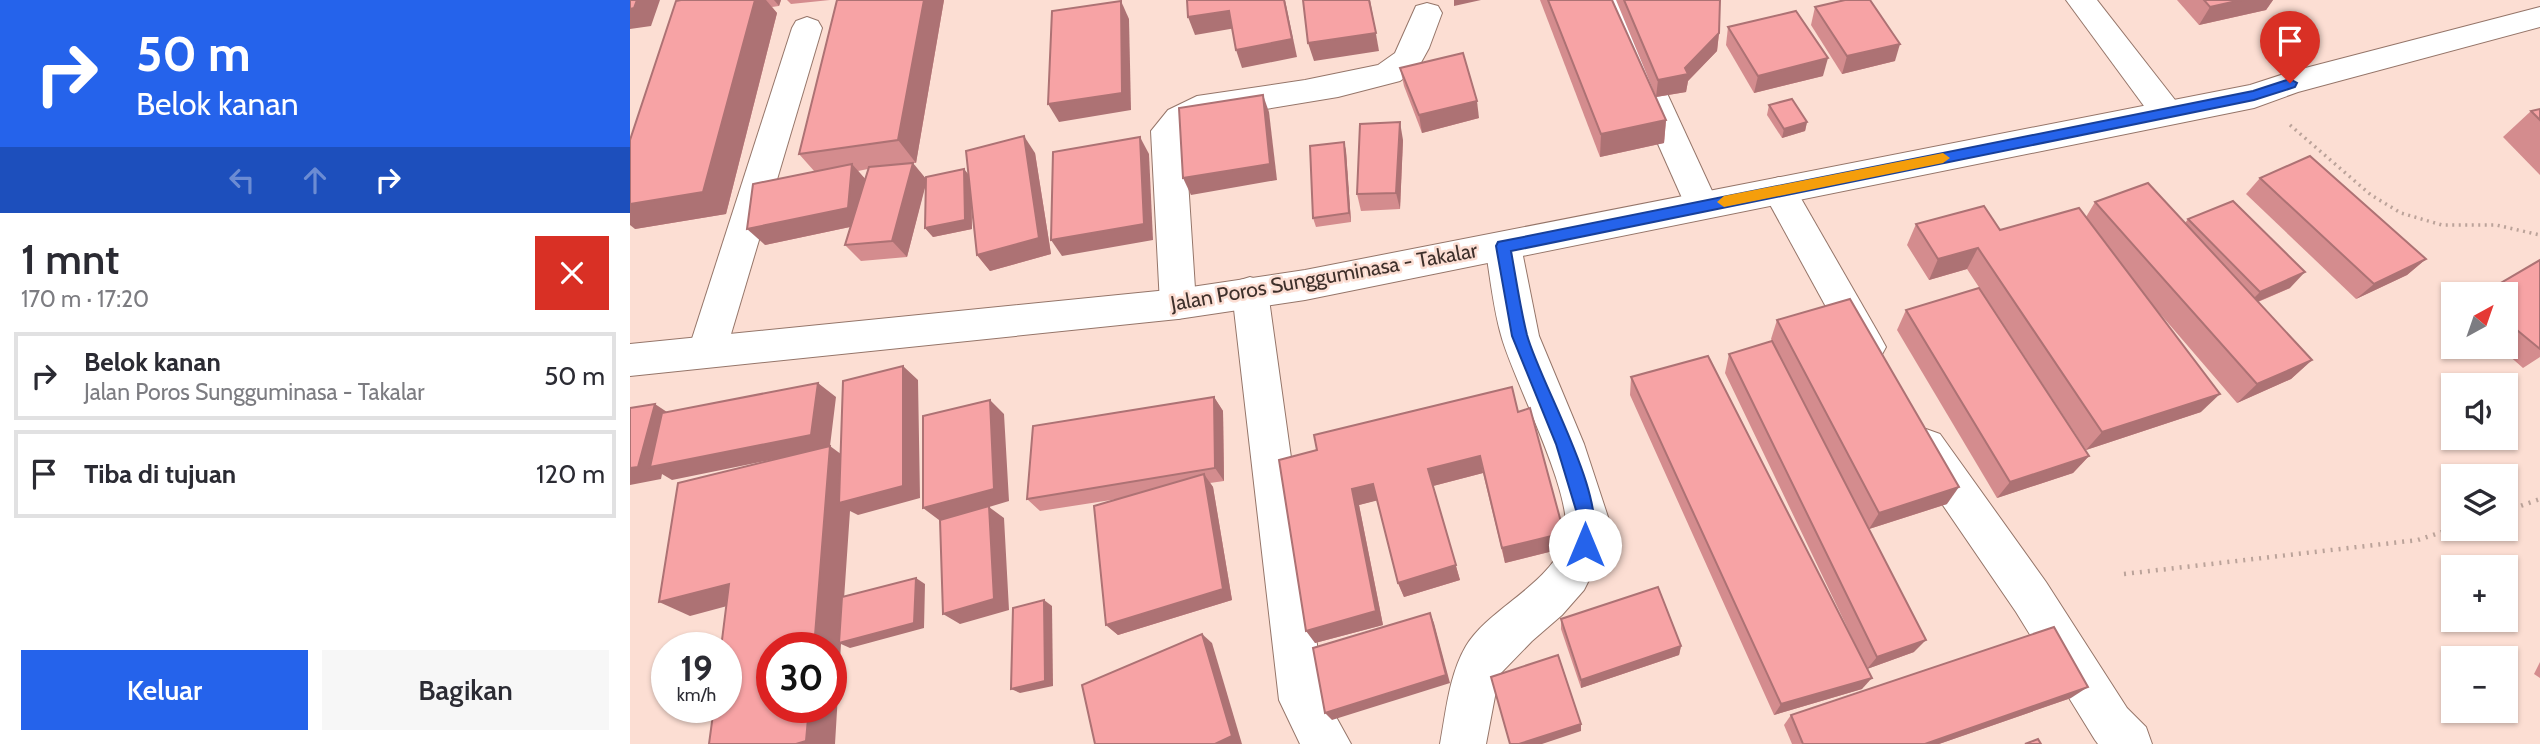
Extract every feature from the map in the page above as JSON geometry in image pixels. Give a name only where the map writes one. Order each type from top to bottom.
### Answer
[{"type":"main road","points":[[1609,0],[1702,206]]},
{"type":"main road","points":[[2081,0],[2167,113]]},
{"type":"main road","points":[[1178,304],[1168,131],[1180,118],[1197,107],[1360,80],[1392,72],[1409,57],[1427,13]]},
{"type":"main road","name":"Jalan Poros Sungguminasa - Takalar","points":[[630,360],[1178,304],[1305,285],[2254,96],[2290,83],[2540,17]]},
{"type":"main road","points":[[707,351],[807,28]]},
{"type":"main road","points":[[1779,190],[1886,383]]},
{"type":"main road","points":[[1463,744],[1474,684],[1482,661],[1569,575],[1585,545],[1588,520],[1564,444],[1520,336],[1503,246]]},
{"type":"main road","points":[[1250,292],[1302,700],[1328,744]]},
{"type":"main road","points":[[1907,419],[2031,597],[2111,724],[2129,744]]},
{"type":"path","points":[[2254,96],[2337,163],[2371,195],[2401,213],[2442,225],[2496,225],[2540,235]]},
{"type":"path","points":[[2518,507],[2540,499]]},
{"type":"path","points":[[2124,574],[2418,540],[2441,532]]},
{"type":"building","points":[[630,0],[637,0],[634,8],[630,9]]},
{"type":"building","points":[[755,0],[703,192],[630,204],[630,140],[676,1]]},
{"type":"building","points":[[837,0],[924,0],[898,140],[799,154]]},
{"type":"building","points":[[1187,0],[1284,0],[1292,39],[1236,50],[1229,11],[1188,17]]},
{"type":"building","points":[[1303,0],[1369,0],[1376,33],[1308,43]]},
{"type":"building","points":[[1548,0],[1612,0],[1666,120],[1601,134]]},
{"type":"building","points":[[1624,0],[1720,0],[1719,33],[1685,68],[1688,74],[1658,80]]},
{"type":"building","points":[[1845,0],[1870,0],[1900,44],[1847,56],[1815,7]]},
{"type":"building","points":[[2204,0],[2241,0],[2210,7]]},
{"type":"building","points":[[1121,1],[1122,93],[1048,104],[1052,11]]},
{"type":"building","points":[[1796,11],[1828,58],[1758,76],[1728,27]]},
{"type":"building","points":[[1463,53],[1477,101],[1419,115],[1400,68]]},
{"type":"building","points":[[1263,95],[1270,164],[1183,178],[1179,108]]},
{"type":"building","points":[[1792,99],[1807,122],[1784,129],[1769,105]]},
{"type":"building","points":[[2540,109],[2540,120],[2531,111]]},
{"type":"building","points":[[1400,122],[1396,193],[1357,194],[1360,124]]},
{"type":"building","points":[[1024,136],[1039,238],[977,255],[966,151]]},
{"type":"building","points":[[1140,137],[1144,224],[1051,240],[1053,152]]},
{"type":"building","points":[[1344,142],[1349,213],[1313,218],[1310,146]]},
{"type":"building","points":[[2310,156],[2426,259],[2374,284],[2260,178]]},
{"type":"building","points":[[913,163],[892,241],[845,245],[869,167]]},
{"type":"building","points":[[852,164],[848,208],[747,229],[753,184]]},
{"type":"building","points":[[964,169],[965,220],[925,228],[926,177]]},
{"type":"building","points":[[2148,183],[2312,360],[2257,384],[2095,202]]},
{"type":"building","points":[[2233,201],[2305,272],[2260,292],[2188,219]]},
{"type":"building","points":[[1984,206],[2000,230],[2079,208],[2220,394],[2102,432],[1978,248],[1938,259],[1916,224]]},
{"type":"building","points":[[2540,260],[2540,349],[2518,331],[2518,282],[2502,282]]},
{"type":"building","points":[[1979,288],[2089,456],[2010,482],[1906,310]]},
{"type":"building","points":[[1850,299],[1959,487],[1879,513],[1777,320]]},
{"type":"building","points":[[1772,341],[1926,640],[1877,657],[1729,354]]},
{"type":"building","points":[[1708,356],[1872,678],[1781,704],[1631,377]]},
{"type":"building","points":[[903,366],[903,486],[839,503],[843,381]]},
{"type":"building","points":[[818,383],[811,435],[650,467],[662,413]]},
{"type":"building","points":[[1512,387],[1518,412],[1530,408],[1564,533],[1502,548],[1480,456],[1428,469],[1456,565],[1398,583],[1373,484],[1352,489],[1376,611],[1306,631],[1279,460],[1317,450],[1314,435]]},
{"type":"building","points":[[1214,397],[1215,468],[1027,499],[1033,426]]},
{"type":"building","points":[[990,400],[994,489],[923,508],[923,416]]},
{"type":"building","points":[[655,404],[638,467],[630,468],[630,408]]},
{"type":"building","points":[[830,446],[815,632],[756,632],[756,723],[808,723],[806,741],[796,744],[709,744],[712,723],[742,723],[742,632],[723,632],[729,584],[659,602],[678,483]]},
{"type":"building","points":[[1204,474],[1223,589],[1106,625],[1094,506]]},
{"type":"building","points":[[989,506],[994,599],[943,614],[940,520]]},
{"type":"building","points":[[916,578],[914,623],[847,641],[847,632],[840,632],[842,597]]},
{"type":"building","points":[[1658,587],[1681,646],[1581,680],[1561,619]]},
{"type":"building","points":[[1044,600],[1045,681],[1011,689],[1013,608]]},
{"type":"building","points":[[1430,613],[1446,675],[1325,713],[1313,648]]},
{"type":"building","points":[[2054,627],[2088,687],[1925,744],[1803,744],[1791,715]]},
{"type":"building","points":[[1202,634],[1232,736],[1215,744],[1095,744],[1082,685]]},
{"type":"building","points":[[1558,655],[1581,724],[1519,744],[1510,744],[1491,677]]},
{"type":"building","points":[[2038,739],[2041,744],[2025,744]]},
{"type":"slow traffic","points":[[1724,202],[1943,158]]},
{"type":"route","points":[[1585,545],[1588,520],[1564,444],[1520,336],[1503,246],[2254,96],[2290,83]]}]
